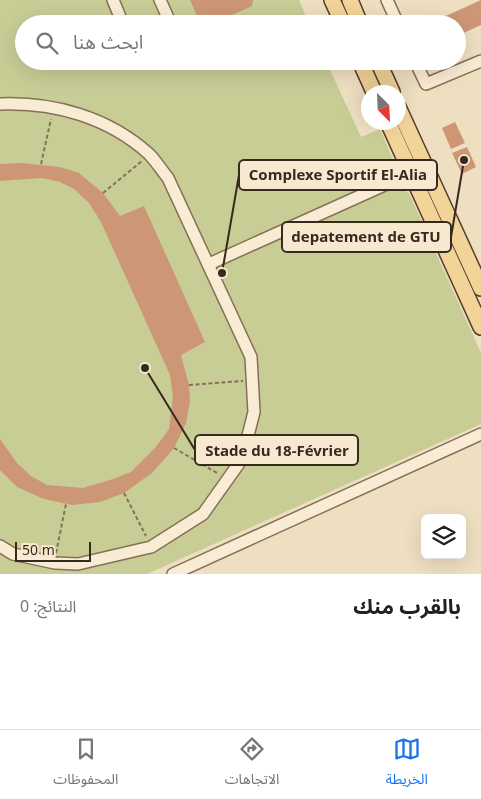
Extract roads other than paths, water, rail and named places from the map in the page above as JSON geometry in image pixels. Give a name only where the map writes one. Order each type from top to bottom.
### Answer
[{"type":"main road","points":[[332,0],[339,15]]},
{"type":"main road","points":[[350,0],[356,15]]},
{"type":"main road","points":[[364,70],[371,85]]},
{"type":"main road","points":[[382,70],[389,85]]},
{"type":"main road","points":[[406,124],[481,288]]},
{"type":"main road","points":[[392,130],[481,327]]},
{"type":"street","points":[[113,0],[119,15]]},
{"type":"street","points":[[160,0],[167,15]]},
{"type":"street","points":[[387,0],[394,15]]},
{"type":"street","points":[[466,67],[481,60]]},
{"type":"street","points":[[419,70],[426,84],[458,70]]},
{"type":"street","points":[[0,104],[29,103],[54,107],[107,126],[149,155],[168,178],[250,357],[254,412],[242,459],[203,514],[151,548],[78,564],[55,563],[13,554],[0,546]]},
{"type":"street","points":[[209,264],[411,173]]},
{"type":"street","points":[[173,574],[481,434]]},
{"type":"place","name":"depatement de GTU","points":[[464,160]]},
{"type":"place","name":"Complexe Sportif El-Alia","points":[[222,273]]},
{"type":"place","name":"Stade du 18-Février","points":[[145,368]]}]
